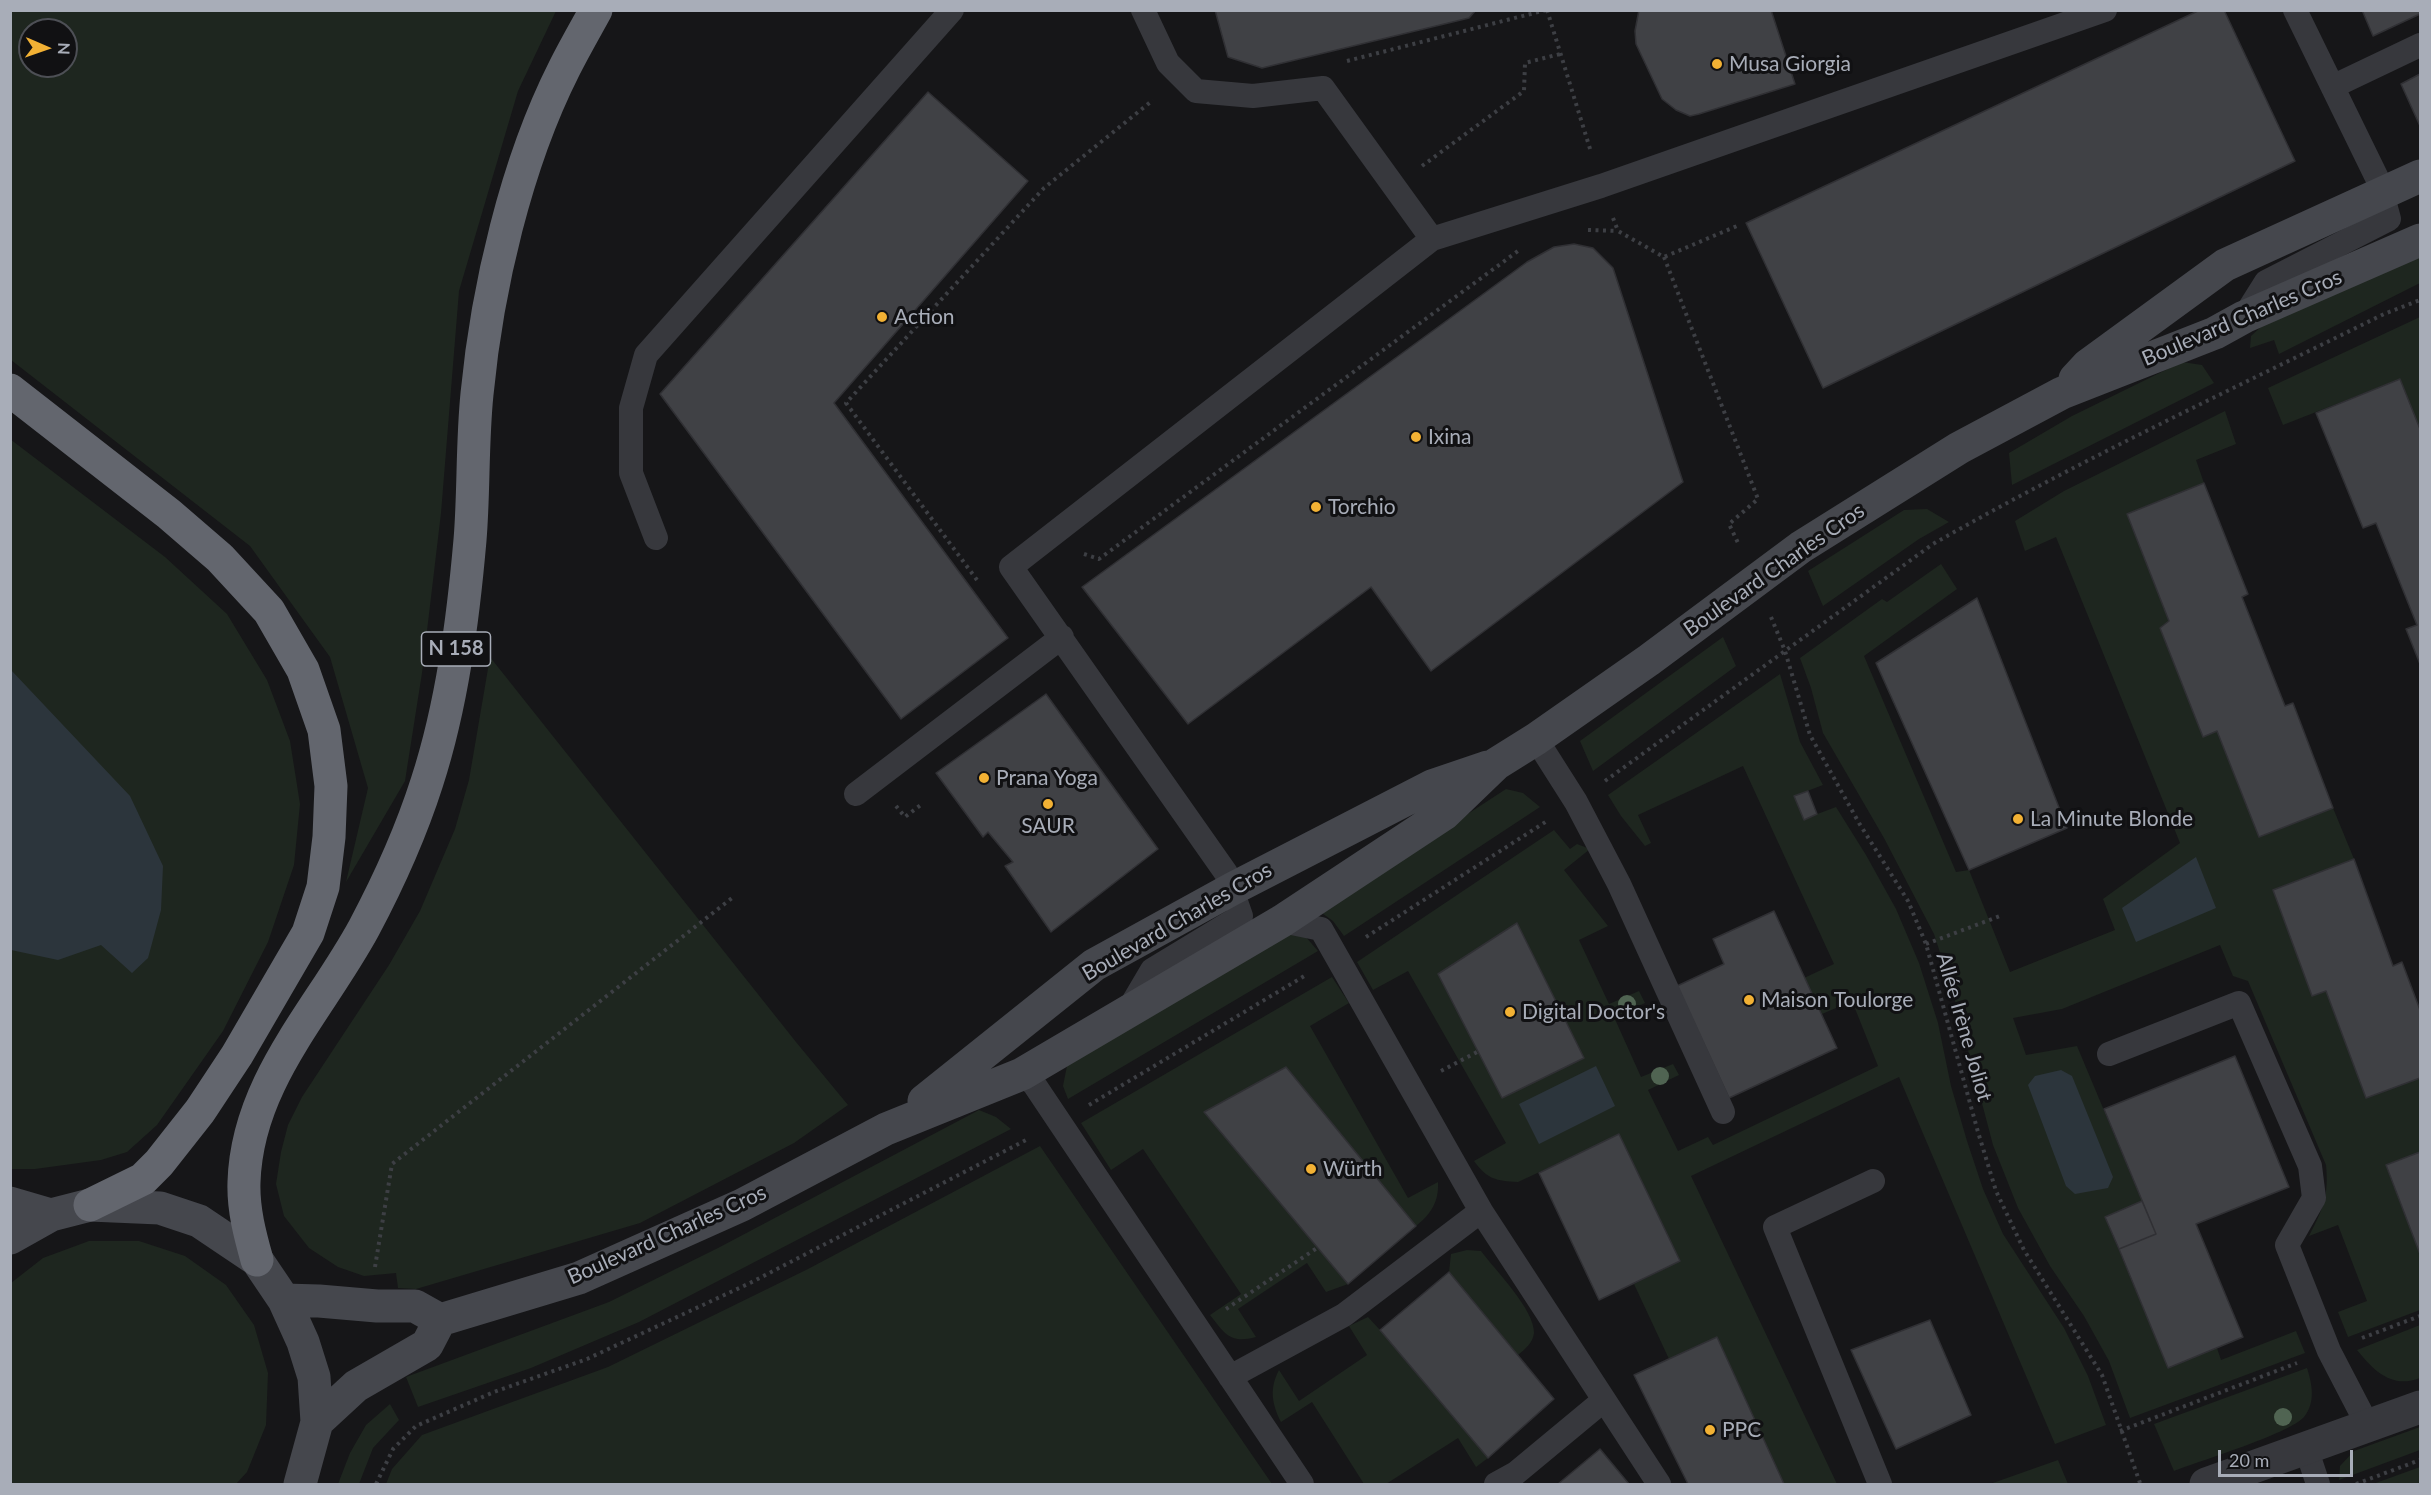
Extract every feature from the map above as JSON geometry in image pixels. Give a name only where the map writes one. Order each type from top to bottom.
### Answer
[{"type":"highway","name":"N 158","points":[[256,1260],[247,1224],[243,1182],[251,1127],[273,1072],[363,929],[415,817],[433,763],[448,702],[460,624],[470,540],[477,396],[486,322],[500,255],[518,187],[541,122],[563,70],[596,10]]},
{"type":"highway","points":[[10,390],[169,514],[219,558],[269,611],[303,670],[324,730],[331,786],[329,837],[323,886],[308,933],[237,1055],[200,1111],[159,1163],[143,1179],[90,1205]]},
{"type":"street","name":"Boulevard Charles Cros","points":[[2062,393],[2088,365],[2225,265],[2383,191],[2421,176]]},
{"type":"street","name":"Boulevard Charles Cros","points":[[440,1320],[579,1278],[742,1204],[886,1129],[1022,1074],[1282,921],[1444,814],[1497,764],[1536,739],[1801,547],[1906,479],[2062,393],[2215,333],[2244,317],[2421,240]]},
{"type":"street","name":"Boulevard Charles Cros","points":[[886,1129],[959,1075],[1094,965],[1232,889],[1432,786],[1497,764]]},
{"type":"street","points":[[10,1203],[51,1215]]},
{"type":"street","points":[[10,1238],[51,1215],[90,1205],[160,1208],[199,1221],[256,1260],[284,1300],[303,1342],[314,1377],[317,1422],[300,1485]]},
{"type":"street","points":[[284,1300],[415,1306],[440,1320],[427,1345],[356,1386],[317,1422]]},
{"type":"street","points":[[2206,1485],[2421,1407]]},
{"type":"lane","points":[[656,538],[631,473],[631,408],[646,355],[952,10]]},
{"type":"lane","points":[[1143,10],[1168,63],[1189,84],[1253,96],[1323,88],[1432,239]]},
{"type":"lane","points":[[1128,1012],[1152,970],[1240,916],[1226,873],[1011,567],[1432,239],[1602,186],[2105,10]]},
{"type":"lane","points":[[2244,317],[2266,282],[2389,219],[2383,191],[2334,86],[2295,10]]},
{"type":"lane","points":[[2334,86],[2421,45]]},
{"type":"lane","points":[[856,794],[1062,637]]},
{"type":"lane","points":[[1536,739],[1576,802],[1619,884],[1723,1112]]},
{"type":"lane","points":[[1282,921],[1321,929],[1481,1211],[1659,1485]]},
{"type":"lane","points":[[2109,1054],[2240,1003],[2310,1166],[2314,1198],[2287,1245],[2329,1351],[2368,1426]]},
{"type":"lane","points":[[1022,1074],[1034,1084],[1302,1485]]},
{"type":"lane","points":[[1873,1181],[1774,1227],[1880,1485]]},
{"type":"lane","points":[[1230,1377],[1344,1315],[1481,1211]]},
{"type":"lane","points":[[1496,1485],[1516,1473],[1604,1400]]},
{"type":"lane","points":[[2306,1448],[2318,1485]]},
{"type":"path","points":[[1338,59],[1347,60],[1547,10],[1618,231]]},
{"type":"path","points":[[1394,186],[1524,91],[1526,63],[1560,54]]},
{"type":"path","points":[[1323,88],[1347,60]]},
{"type":"path","points":[[978,582],[846,403],[1044,188],[1189,84]]},
{"type":"path","points":[[1581,230],[1618,231],[1664,257],[1737,226]]},
{"type":"path","points":[[1078,551],[1099,559],[1524,248]]},
{"type":"path","name":"Allée Irène Joliot","points":[[1664,257],[1758,499],[1729,524],[1756,580],[1785,651],[1810,735],[1859,822],[1908,901],[1926,945],[1977,1132],[1996,1191],[2024,1250],[2102,1375],[2140,1483]]},
{"type":"path","points":[[1360,942],[1576,802],[1934,544],[1990,512],[2136,436],[2384,314],[2421,300]]},
{"type":"path","points":[[893,802],[905,817],[922,804]]},
{"type":"path","points":[[375,1270],[392,1164],[732,898]]},
{"type":"path","points":[[1926,945],[2000,916]]},
{"type":"path","points":[[1084,1107],[1315,969]]},
{"type":"path","points":[[1412,1088],[1479,1050]]},
{"type":"path","points":[[376,1485],[393,1449],[416,1426],[494,1392],[587,1359],[750,1283],[1021,1143]]},
{"type":"path","points":[[1198,1328],[1317,1248]]},
{"type":"path","points":[[2120,1431],[2421,1316]]},
{"type":"path","points":[[2356,1485],[2421,1460]]},
{"type":"shaded area","points":[[10,11],[556,11],[518,91],[459,291],[441,513],[422,673],[405,781],[346,882],[368,788],[330,657],[250,546],[11,360]]},
{"type":"shaded area","points":[[2420,249],[2420,283],[2279,354],[2274,340],[2250,348],[2251,336],[2264,324]]},
{"type":"shaded area","points":[[2420,317],[2420,429],[2400,379],[2283,425],[2268,388]]},
{"type":"shaded area","points":[[2182,362],[2202,365],[2214,383],[2012,485],[2009,453],[2072,416]]},
{"type":"shaded area","points":[[2225,411],[2236,444],[2196,460],[2204,483],[2127,514],[2169,621],[2160,628],[2203,737],[2217,731],[2259,837],[2333,808],[2354,859],[2274,890],[2312,996],[2326,991],[2366,1097],[2420,1078],[2420,1152],[2386,1166],[2420,1254],[2420,1310],[2348,1337],[2338,1312],[2367,1301],[2338,1225],[2309,1236],[2324,1202],[2327,1185],[2326,1165],[2248,981],[2233,976],[2220,945],[2062,1009],[2013,1018],[2026,1055],[2077,1046],[2142,1201],[2105,1217],[2168,1367],[2217,1348],[2221,1360],[2296,1331],[2305,1353],[2130,1418],[2109,1361],[2084,1316],[2050,1266],[2018,1208],[1993,1145],[1953,993],[1934,934],[1884,838],[1823,733],[1800,658],[1882,599],[1887,602],[1941,564],[1957,589],[1864,656],[1956,872],[1969,870],[2010,972],[2115,930],[2103,899],[2180,843],[2056,537],[2025,551],[2015,521],[2064,491]]},
{"type":"shaded area","points":[[10,439],[165,557],[227,614],[267,680],[290,741],[300,804],[294,865],[268,942],[223,1031],[157,1125],[127,1152],[101,1160],[35,1169],[10,1169]]},
{"type":"shaded area","points":[[1927,509],[1949,522],[1919,539],[1823,606],[1808,571],[1904,510]]},
{"type":"shaded area","points":[[1723,637],[1736,666],[1593,771],[1580,741]]},
{"type":"shaded area","points":[[490,657],[848,1105],[794,1143],[640,1223],[416,1289],[398,1288],[396,1273],[364,1276],[338,1267],[309,1248],[284,1216],[276,1184],[288,1125],[302,1097],[389,965],[420,911],[455,829],[469,780]]},
{"type":"shaded area","points":[[11,670],[130,796],[163,866],[161,910],[148,958],[132,973],[101,945],[58,960],[11,950]]},
{"type":"shaded area","points":[[1780,674],[1800,742],[1823,785],[1794,796],[1804,819],[1836,807],[1896,909],[1919,963],[1938,1023],[1951,1086],[1983,1189],[2003,1234],[2064,1328],[2088,1376],[2106,1425],[2055,1444],[1899,1077],[1691,1176],[1837,1484],[1784,1484],[1717,1337],[1669,1359],[1634,1284],[1680,1261],[1619,1135],[1518,1182],[1498,1180],[1483,1172],[1474,1161],[1506,1143],[1408,971],[1373,990],[1357,962],[1554,830],[1570,849],[1577,844],[1590,849],[1564,870],[1608,926],[1579,940],[1609,1004],[1639,991],[1645,1003],[1614,1017],[1641,1077],[1673,1064],[1679,1075],[1648,1090],[1678,1151],[1708,1137],[1713,1145],[1878,1066],[1852,1001],[1822,1014],[1804,978],[1834,964],[1743,766],[1638,815],[1651,843],[1645,846],[1621,816],[1608,795]]},
{"type":"shaded area","points":[[1506,789],[1523,793],[1540,807],[1344,936],[1333,921],[1319,911]]},
{"type":"shaded area","points":[[2196,857],[2216,908],[2136,942],[2122,908]]},
{"type":"shaded area","points":[[1282,934],[1305,936],[1318,951],[1068,1099],[1063,1086],[1068,1061]]},
{"type":"shaded area","points":[[1332,977],[1349,1003],[1310,1026],[1408,1198],[1438,1182],[1437,1196],[1430,1212],[1416,1226],[1205,1113],[1348,1284],[1326,1292],[1307,1263],[1238,1309],[1256,1337],[1234,1338],[1224,1332],[1210,1315],[1241,1294],[1143,1149],[1111,1170],[1081,1123]]},
{"type":"shaded area","points":[[1596,1066],[1615,1106],[1539,1144],[1519,1104]]},
{"type":"shaded area","points":[[2061,1070],[2072,1076],[2113,1177],[2108,1188],[2075,1194],[2066,1186],[2028,1085],[2035,1076]]},
{"type":"shaded area","points":[[979,1110],[996,1117],[1011,1129],[639,1322],[531,1368],[418,1407],[406,1377],[609,1302],[718,1248]]},
{"type":"shaded area","points":[[1040,1146],[1272,1484],[386,1484],[392,1469],[422,1435],[608,1367],[808,1269]]},
{"type":"shaded area","points":[[89,1241],[139,1241],[185,1256],[226,1285],[254,1325],[268,1373],[266,1425],[247,1472],[236,1484],[11,1484],[11,1283],[43,1258]]},
{"type":"shaded area","points":[[1467,1250],[1481,1251],[1513,1290],[1528,1313],[1534,1333],[1532,1340],[1518,1355],[1449,1272],[1451,1254]]},
{"type":"shaded area","points":[[1368,1317],[1488,1458],[1476,1467],[1458,1438],[1386,1484],[1364,1484],[1312,1402],[1281,1422],[1275,1409],[1273,1396],[1279,1370],[1299,1401],[1367,1355],[1349,1326]]},
{"type":"shaded area","points":[[2420,1325],[2420,1378],[2410,1381],[2392,1380],[2370,1365],[2357,1350]]},
{"type":"shaded area","points":[[2307,1368],[2312,1399],[2304,1417],[2295,1424],[2263,1439],[2174,1471],[2154,1424]]},
{"type":"shaded area","points":[[390,1404],[399,1420],[373,1448],[359,1484],[338,1484],[350,1453],[366,1425]]},
{"type":"shaded area","points":[[2420,1427],[2420,1450],[2339,1480],[2340,1466],[2354,1451]]},
{"type":"shaded area","points":[[2058,1460],[2068,1484],[1990,1484]]},
{"type":"shaded area","points":[[2420,1467],[2420,1484],[2373,1484]]},
{"type":"building","points":[[1215,10],[1476,10],[1469,18],[1262,68],[1228,57]]},
{"type":"building","name":"Musa Giorgia","points":[[1639,10],[1771,10],[1795,84],[1690,116],[1676,110],[1662,99],[1636,44],[1635,31]]},
{"type":"building","points":[[2200,10],[2224,10],[2295,161],[1823,388],[1746,223]]},
{"type":"building","points":[[2362,10],[2420,10],[2420,14],[2373,36]]},
{"type":"building","points":[[2420,74],[2420,126],[2401,84]]},
{"type":"building","points":[[928,92],[1028,181],[834,403],[1008,638],[901,719],[660,394]]},
{"type":"building","points":[[1574,244],[1593,248],[1613,268],[1683,482],[1431,671],[1371,587],[1188,724],[1082,587],[1527,262],[1554,247]]},
{"type":"building","points":[[2400,379],[2420,429],[2420,664],[2406,629],[2417,625],[2376,523],[2363,528],[2316,413]]},
{"type":"building","points":[[2204,483],[2248,594],[2242,597],[2285,706],[2293,703],[2333,808],[2259,837],[2217,731],[2203,737],[2160,628],[2169,621],[2127,514]]},
{"type":"building","points":[[1977,598],[2067,828],[1969,870],[1876,663]]},
{"type":"building","points":[[1046,694],[1158,849],[1051,932],[1005,866],[1013,862],[988,832],[983,837],[936,773]]},
{"type":"building","points":[[1808,791],[1817,814],[1804,820],[1794,796]]},
{"type":"building","points":[[2354,859],[2393,966],[2402,962],[2420,1010],[2420,1078],[2366,1098],[2326,991],[2312,996],[2273,890]]},
{"type":"building","name":"Maison Toulorge","points":[[1774,911],[1837,1048],[1729,1098],[1677,986],[1724,964],[1713,939]]},
{"type":"building","name":"Digital Doctor's","points":[[1517,923],[1584,1058],[1502,1098],[1438,974]]},
{"type":"building","points":[[2235,1056],[2289,1187],[2196,1224],[2243,1337],[2168,1368],[2119,1249],[2156,1234],[2104,1109]]},
{"type":"building","name":"Würth","points":[[1286,1067],[1416,1226],[1348,1284],[1204,1112]]},
{"type":"building","points":[[1619,1134],[1680,1261],[1599,1300],[1539,1173]]},
{"type":"building","points":[[2420,1152],[2420,1254],[2386,1165]]},
{"type":"building","points":[[2142,1201],[2156,1234],[2119,1249],[2105,1217]]},
{"type":"building","points":[[1449,1272],[1554,1399],[1488,1458],[1380,1330]]},
{"type":"building","points":[[1930,1320],[1971,1415],[1896,1449],[1851,1350]]},
{"type":"building","name":"PPC","points":[[1717,1337],[1784,1484],[1688,1484],[1634,1375]]},
{"type":"building","points":[[1600,1449],[1629,1484],[1558,1484]]},
{"type":"place","name":"Musa Giorgia","points":[[1717,64]]},
{"type":"place","name":"Action","points":[[882,317]]},
{"type":"place","name":"Ixina","points":[[1416,437]]},
{"type":"place","name":"Torchio","points":[[1316,507]]},
{"type":"place","name":"Prana Yoga","points":[[984,778]]},
{"type":"place","name":"SAUR","points":[[1048,804]]},
{"type":"place","name":"La Minute Blonde","points":[[2018,819]]},
{"type":"place","name":"Maison Toulorge","points":[[1749,1000]]},
{"type":"place","name":"Digital Doctor's","points":[[1510,1012]]},
{"type":"place","name":"Würth","points":[[1311,1169]]},
{"type":"place","name":"PPC","points":[[1710,1430]]}]
